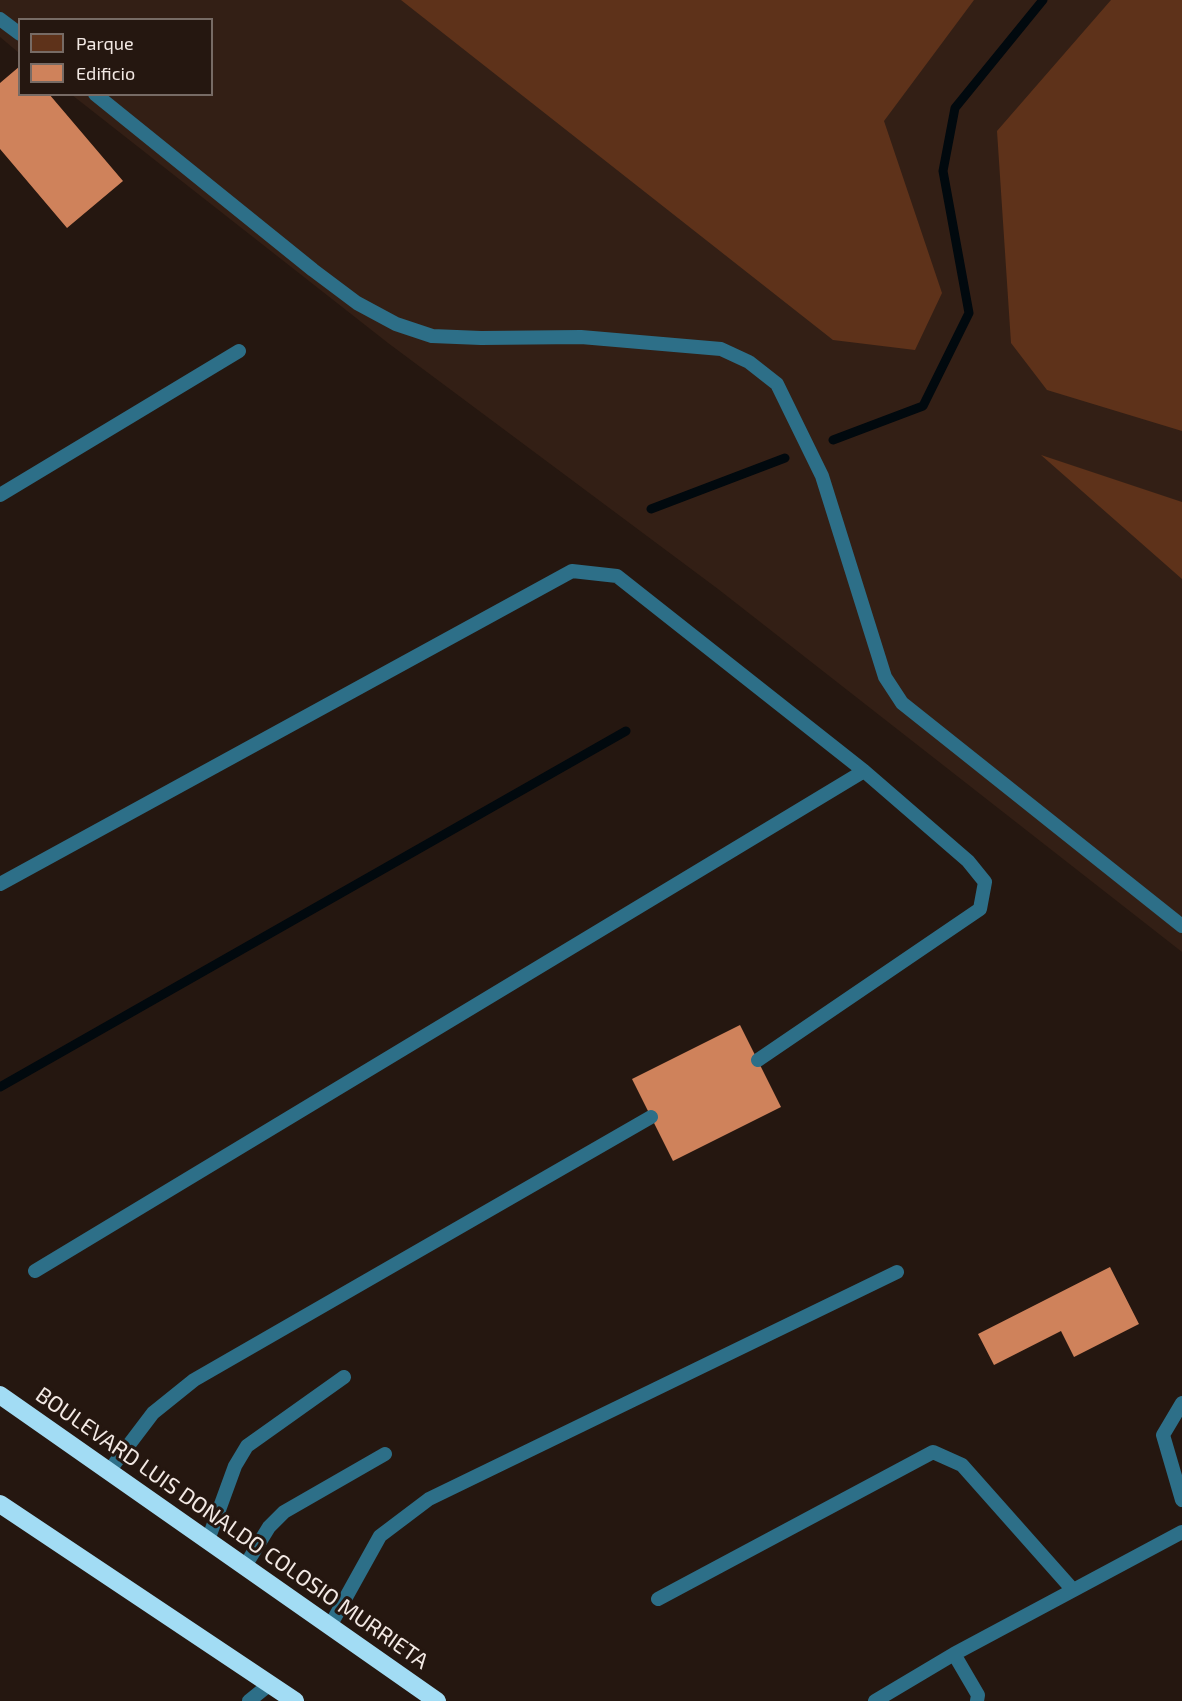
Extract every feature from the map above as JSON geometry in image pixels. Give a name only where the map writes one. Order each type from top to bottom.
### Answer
[{"type":"highway","name":"BOULEVARD LUIS DONALDO COLOSIO MURRIETA","points":[[0,1395],[437,1701]]},
{"type":"highway","points":[[0,1503],[295,1701]]},
{"type":"lane","points":[[0,19],[18,32]]},
{"type":"lane","points":[[97,96],[313,270],[357,303],[396,324],[432,336],[581,337],[721,349],[749,362],[777,384],[822,476],[885,677],[902,703],[1182,926]]},
{"type":"lane","points":[[0,495],[239,351]]},
{"type":"lane","points":[[0,884],[572,571],[617,576],[864,771],[968,861],[985,882],[980,909],[758,1060]]},
{"type":"lane","points":[[34,1271],[864,771]]},
{"type":"lane","points":[[109,1471],[153,1413],[194,1380],[651,1117]]},
{"type":"lane","points":[[330,1626],[380,1536],[429,1498],[897,1272]]},
{"type":"lane","points":[[208,1540],[235,1466],[247,1446],[344,1377]]},
{"type":"lane","points":[[1182,1403],[1163,1435],[1182,1500]]},
{"type":"lane","points":[[658,1599],[933,1452],[962,1465],[1074,1590]]},
{"type":"lane","points":[[245,1566],[269,1527],[284,1512],[385,1454]]},
{"type":"lane","points":[[875,1701],[954,1654],[1182,1532]]},
{"type":"lane","points":[[954,1654],[978,1695],[977,1701]]},
{"type":"lane","points":[[249,1701],[270,1684]]},
{"type":"shaded area","points":[[0,0],[1182,0],[1182,952],[718,589],[388,343],[73,96],[213,96],[213,18],[18,18],[18,52],[0,37]]},
{"type":"green space","points":[[401,0],[974,0],[884,121],[942,293],[915,350],[833,340]]},
{"type":"green space","points":[[1111,0],[1182,0],[1182,431],[1047,390],[1011,343],[997,131]]},
{"type":"green space","points":[[1041,455],[1182,502],[1182,579]]},
{"type":"building","points":[[18,68],[18,96],[51,96],[123,181],[67,228],[0,149],[0,83]]},
{"type":"building","points":[[740,1025],[781,1107],[673,1161],[632,1079]]},
{"type":"building","points":[[1110,1267],[1139,1324],[1074,1357],[1061,1331],[994,1365],[978,1334]]},
{"type":"waterway","points":[[833,440],[923,406],[969,313],[943,171],[955,108],[1043,0]]},
{"type":"waterway","points":[[651,509],[785,458]]},
{"type":"waterway","points":[[0,1087],[626,731]]}]
